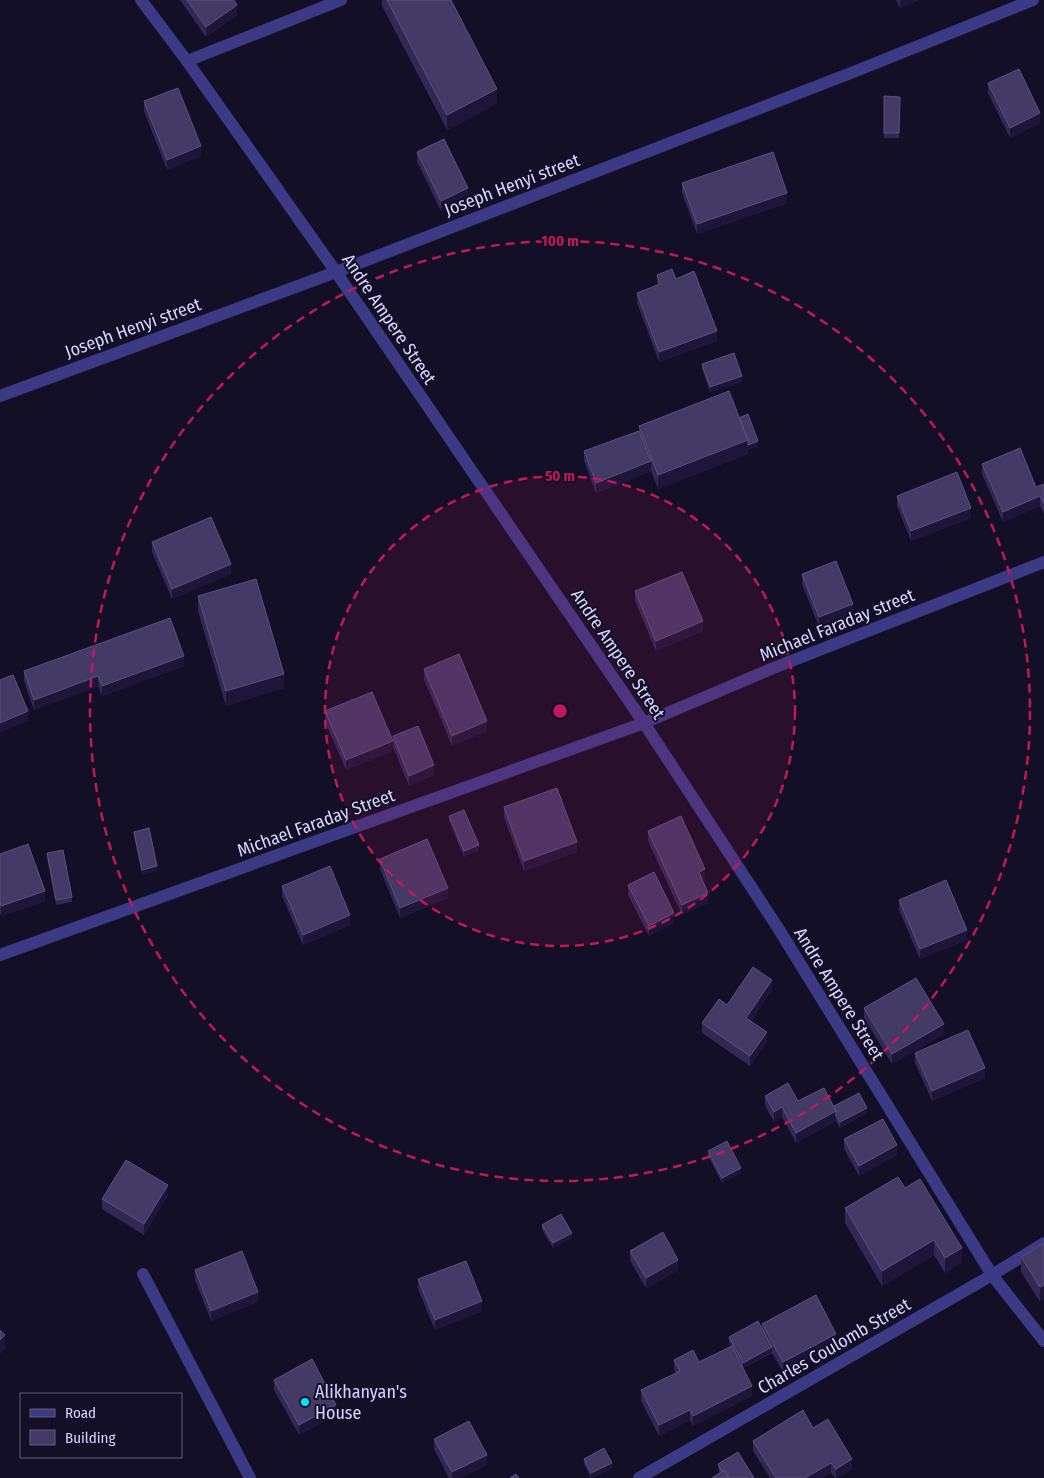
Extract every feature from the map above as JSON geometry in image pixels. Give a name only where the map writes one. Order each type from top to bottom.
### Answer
[{"type":"street","name":"Andre Ampere Street","points":[[141,0],[187,60],[336,272],[644,723],[778,928],[992,1275],[1044,1341]]},
{"type":"street","points":[[187,60],[340,0]]},
{"type":"street","name":"Joseph Henyi street","points":[[0,396],[336,272],[1033,0]]},
{"type":"street","name":"Michael Faraday street","points":[[644,723],[771,669],[1044,562]]},
{"type":"street","name":"Michael Faraday Street","points":[[0,955],[644,723]]},
{"type":"street","name":"Charles Coulomb Street","points":[[639,1478],[992,1275],[1044,1242]]},
{"type":"street","points":[[143,1274],[250,1478]]},
{"type":"building","points":[[187,0],[234,0],[237,5],[206,27]]},
{"type":"building","points":[[387,0],[451,0],[497,89],[447,115]]},
{"type":"building","points":[[1019,69],[1040,113],[1010,128],[988,83]]},
{"type":"building","points":[[178,88],[201,146],[167,160],[144,101]]},
{"type":"building","points":[[884,96],[900,97],[899,133],[884,133]]},
{"type":"building","points":[[444,139],[468,188],[441,201],[417,152]]},
{"type":"building","points":[[773,152],[787,193],[697,224],[682,183]]},
{"type":"building","points":[[672,269],[676,279],[694,271],[717,331],[659,352],[637,293],[660,284],[657,275]]},
{"type":"building","points":[[734,353],[742,376],[710,387],[702,364]]},
{"type":"building","points":[[729,391],[748,440],[658,475],[639,426]]},
{"type":"building","points":[[748,414],[758,441],[748,445],[748,440],[739,418]]},
{"type":"building","points":[[639,431],[651,461],[596,483],[584,451]]},
{"type":"building","points":[[1020,448],[1036,487],[1044,484],[1044,504],[1040,496],[1003,512],[982,464]]},
{"type":"building","points":[[957,472],[971,508],[911,531],[897,496]]},
{"type":"building","points":[[211,517],[231,564],[172,589],[152,542]]},
{"type":"building","points":[[836,561],[853,604],[819,617],[802,574]]},
{"type":"building","points":[[682,572],[703,621],[656,641],[635,591]]},
{"type":"building","points":[[256,579],[284,674],[226,691],[198,596]]},
{"type":"building","points":[[170,618],[184,656],[102,686],[98,676],[34,700],[24,671]]},
{"type":"building","points":[[459,654],[487,721],[452,736],[424,669]]},
{"type":"building","points":[[13,675],[28,711],[0,723],[0,680]]},
{"type":"building","points":[[372,692],[393,741],[346,760],[325,711]]},
{"type":"building","points":[[418,726],[434,765],[409,776],[393,736]]},
{"type":"building","points":[[557,788],[577,842],[524,861],[504,807]]},
{"type":"building","points":[[464,810],[479,845],[464,851],[449,816]]},
{"type":"building","points":[[681,816],[705,869],[699,872],[708,893],[682,905],[648,831]]},
{"type":"building","points":[[149,828],[157,866],[142,870],[134,832]]},
{"type":"building","points":[[427,839],[448,888],[400,908],[380,859]]},
{"type":"building","points":[[28,844],[45,891],[1,906],[0,854]]},
{"type":"building","points":[[63,850],[72,897],[56,900],[47,853]]},
{"type":"building","points":[[330,866],[350,915],[303,935],[282,886]]},
{"type":"building","points":[[654,872],[674,913],[649,926],[628,885]]},
{"type":"building","points":[[946,880],[967,930],[920,949],[899,900]]},
{"type":"building","points":[[753,967],[772,980],[746,1018],[767,1032],[750,1056],[702,1023],[719,999],[727,1005]]},
{"type":"building","points":[[916,978],[944,1024],[892,1054],[864,1008]]},
{"type":"building","points":[[968,1030],[985,1068],[932,1091],[915,1053]]},
{"type":"building","points":[[788,1083],[798,1101],[824,1088],[836,1111],[796,1133],[782,1107],[774,1112],[765,1096]]},
{"type":"building","points":[[859,1093],[867,1108],[840,1122],[836,1116],[834,1106]]},
{"type":"building","points":[[883,1119],[897,1145],[859,1166],[844,1139]]},
{"type":"building","points":[[727,1141],[741,1168],[722,1178],[708,1151]]},
{"type":"building","points":[[126,1160],[168,1185],[144,1224],[102,1199]]},
{"type":"building","points":[[898,1177],[905,1188],[920,1179],[962,1248],[945,1258],[934,1240],[882,1271],[845,1208]]},
{"type":"building","points":[[561,1214],[572,1233],[553,1243],[542,1225]]},
{"type":"building","points":[[663,1232],[678,1260],[646,1278],[630,1251]]},
{"type":"building","points":[[1044,1243],[1044,1285],[1040,1287],[1021,1257]]},
{"type":"building","points":[[242,1251],[258,1292],[211,1311],[195,1270]]},
{"type":"building","points":[[466,1261],[482,1301],[435,1320],[418,1279]]},
{"type":"building","points":[[816,1295],[836,1334],[783,1362],[762,1324]]},
{"type":"building","points":[[758,1321],[772,1347],[743,1363],[729,1337]]},
{"type":"building","points":[[0,1330],[5,1335],[0,1340]]},
{"type":"building","points":[[732,1346],[752,1386],[693,1416],[690,1410],[659,1425],[641,1390],[680,1371],[674,1360],[693,1350],[699,1362]]},
{"type":"building","name":"Alikhanyan's House","points":[[312,1359],[336,1405],[299,1425],[274,1380]]},
{"type":"building","points":[[803,1410],[813,1428],[828,1419],[852,1459],[836,1469],[831,1463],[805,1478],[776,1478],[753,1441]]},
{"type":"building","points":[[469,1421],[487,1455],[452,1472],[434,1439]]},
{"type":"building","points":[[604,1448],[612,1463],[591,1473],[584,1459]]},
{"type":"building","points":[[738,1452],[754,1478],[729,1478],[724,1470],[722,1472],[718,1464]]},
{"type":"building","points":[[724,1470],[729,1478],[712,1478]]},
{"type":"building","points":[[516,1474],[519,1478],[510,1478]]},
{"type":"place","name":"Alikhanyan's House","points":[[305,1402]]}]
